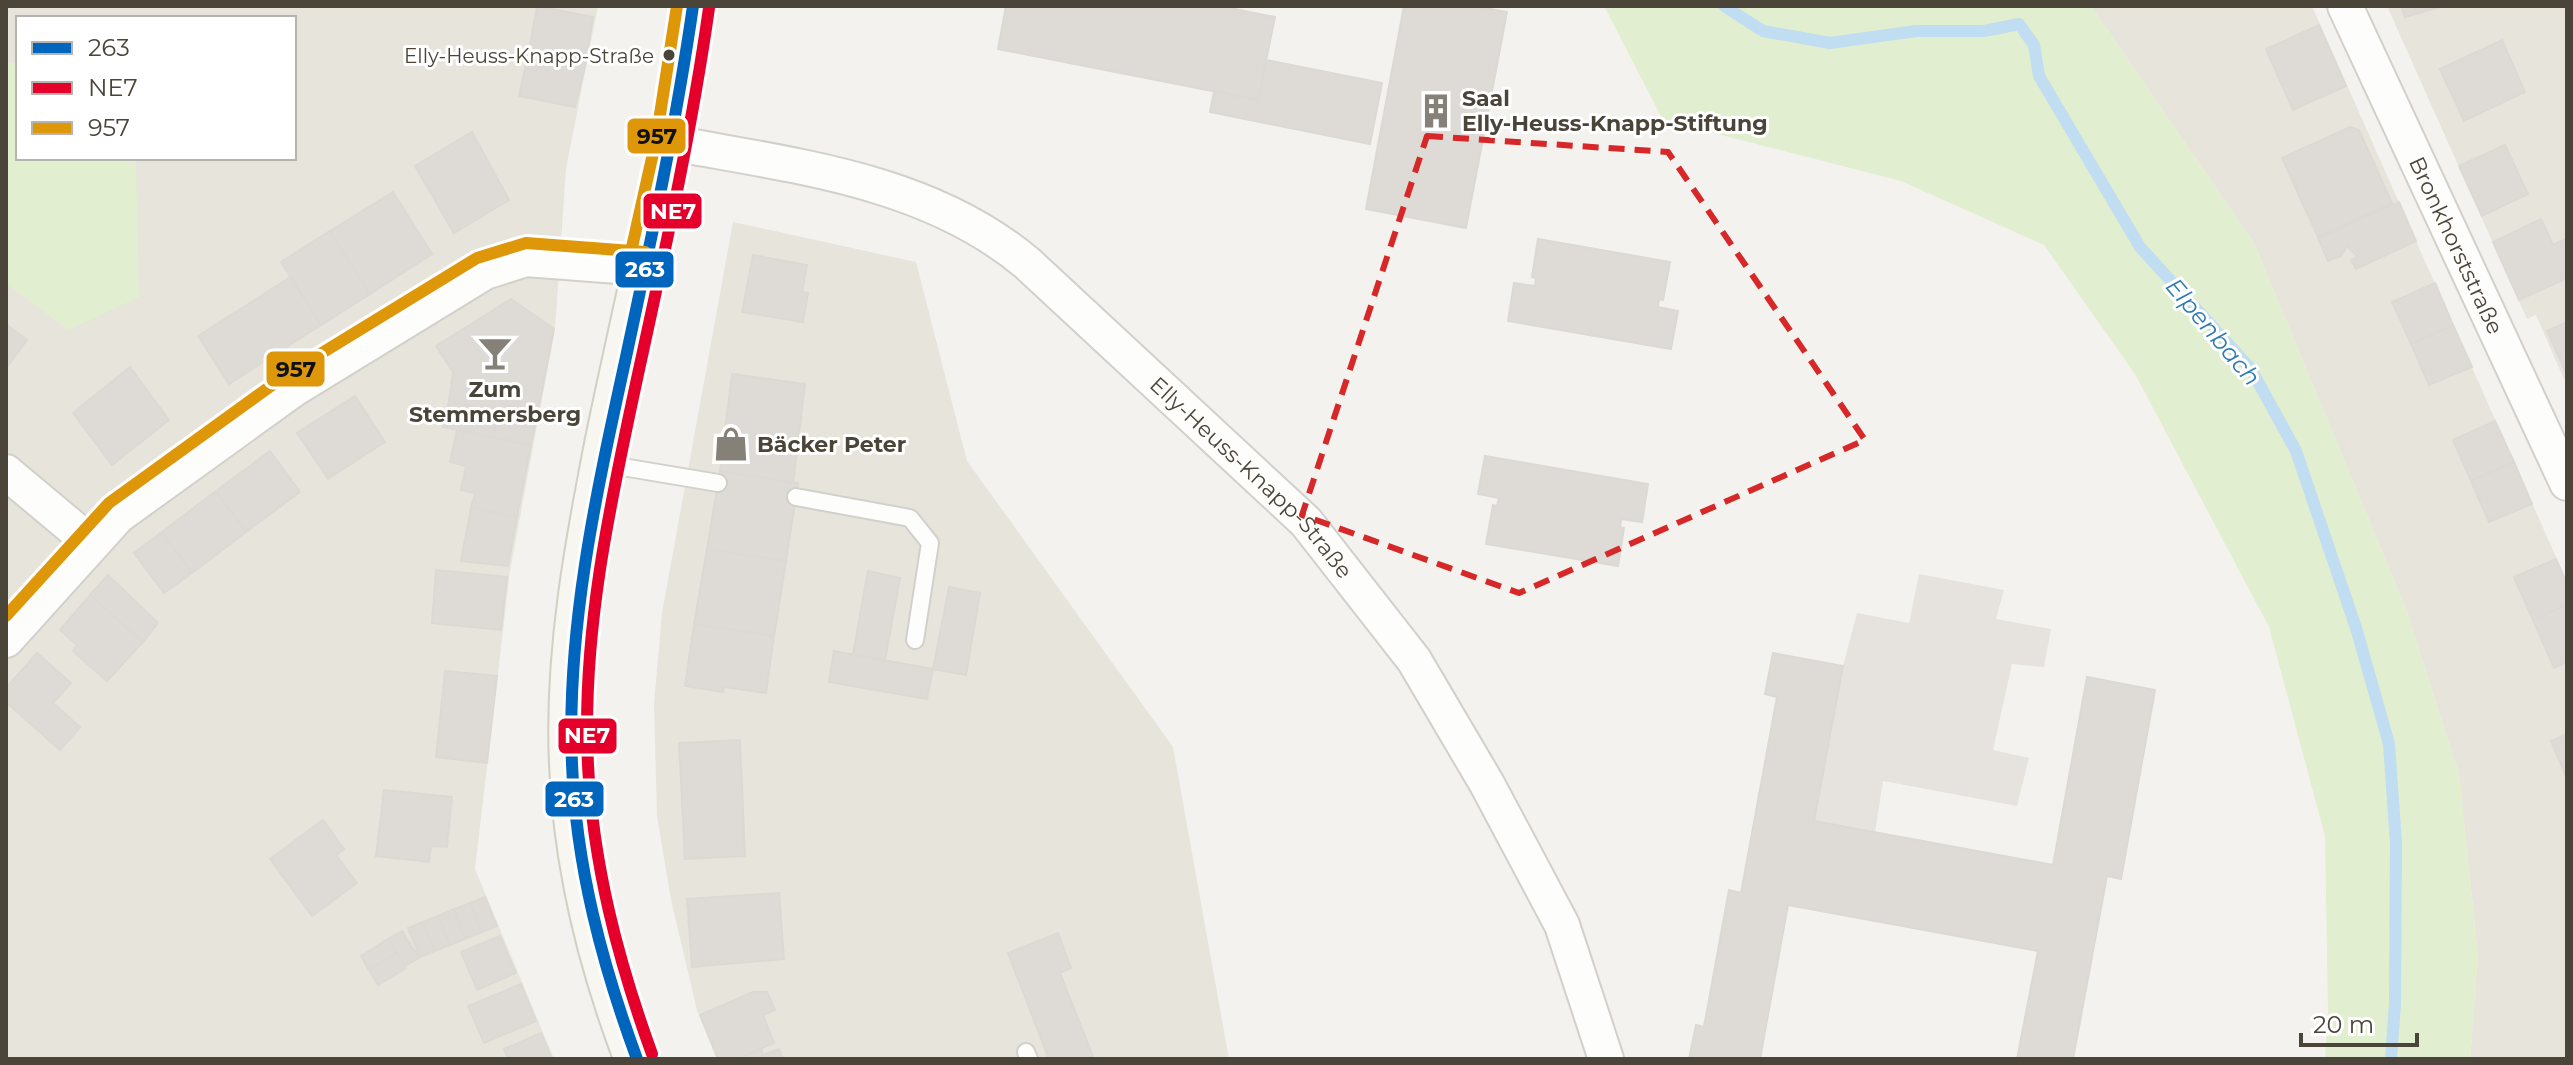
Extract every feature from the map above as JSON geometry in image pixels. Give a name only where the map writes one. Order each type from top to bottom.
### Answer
[{"type":"main road","points":[[637,1059],[615,998],[586,885],[572,766],[572,694],[577,627],[604,464],[672,143],[693,6]]},
{"type":"street","name":"Bronkhorststraße","points":[[2345,6],[2567,483]]},
{"type":"street","name":"Elly-Heuss-Knapp-Straße","points":[[672,143],[816,169],[889,189],[937,206],[977,227],[1027,263],[1306,522],[1431,687],[1562,925],[1606,1059]]},
{"type":"street","points":[[6,640],[118,516],[294,389],[485,272],[526,259],[644,268]]},
{"type":"street","points":[[6,472],[92,544]]},
{"type":"lane","points":[[604,464],[718,483]]},
{"type":"lane","points":[[796,497],[910,518],[930,543],[915,640]]},
{"type":"highlighted area","points":[[1427,136],[1668,152],[1865,440],[1519,593],[1302,515]]},
{"type":"shaded area","points":[[6,6],[598,6],[566,169],[555,329],[510,571],[475,869],[554,1059],[6,1059]]},
{"type":"shaded area","points":[[2091,6],[2312,6],[2567,582],[2567,1059],[2470,1059],[2478,956],[2459,774],[2406,609],[2254,243]]},
{"type":"shaded area","points":[[2387,6],[2567,6],[2567,386],[2536,315],[2527,319]]},
{"type":"shaded area","points":[[733,222],[916,262],[967,461],[1173,747],[1229,1059],[717,1059],[697,1010],[671,900],[657,816],[654,704],[662,613]]},
{"type":"shaded area","points":[[1919,574],[2004,590],[1996,619],[2051,629],[2044,667],[2012,664],[1993,750],[2029,758],[2017,806],[1883,781],[1875,833],[1814,821],[1843,666],[1857,613],[1909,623]]},
{"type":"green space","points":[[1604,6],[2091,6],[2254,243],[2406,609],[2459,774],[2478,956],[2470,1059],[2325,1059],[2328,1012],[2325,836],[2269,627],[2135,374],[2044,245],[1901,181],[1663,120]]},
{"type":"green space","points":[[16,62],[16,160],[136,160],[139,297],[69,330],[6,284],[6,63]]},
{"type":"building","points":[[537,6],[593,17],[586,62],[529,51]]},
{"type":"building","points":[[1006,6],[1220,6],[1275,17],[1258,100],[998,49]]},
{"type":"building","name":"Saal Elly-Heuss-Knapp-Stiftung","points":[[1404,6],[1474,6],[1507,12],[1466,228],[1366,209]]},
{"type":"building","points":[[2401,6],[2444,6],[2405,17]]},
{"type":"building","points":[[2319,25],[2346,86],[2293,110],[2266,49]]},
{"type":"building","points":[[2502,40],[2525,92],[2464,121],[2440,69]]},
{"type":"building","points":[[529,51],[586,62],[575,107],[519,96]]},
{"type":"building","points":[[1266,60],[1382,83],[1370,144],[1210,112],[1214,91],[1258,100]]},
{"type":"building","points":[[2350,127],[2359,130],[2392,203],[2318,237],[2282,158]]},
{"type":"building","points":[[472,132],[509,200],[454,233],[415,166]]},
{"type":"building","points":[[2505,145],[2528,194],[2482,216],[2459,166]]},
{"type":"building","points":[[393,192],[432,254],[370,294],[330,231]]},
{"type":"building","points":[[2399,202],[2416,241],[2356,269],[2351,260],[2358,257],[2347,246],[2341,256],[2328,261],[2318,238]]},
{"type":"building","points":[[2541,219],[2553,245],[2567,238],[2567,278],[2519,300],[2493,242]]},
{"type":"building","points":[[330,231],[370,294],[321,325],[281,262]]},
{"type":"building","points":[[1538,239],[1670,262],[1663,300],[1659,299],[1658,307],[1678,311],[1671,349],[1508,321],[1514,283],[1535,286],[1536,278],[1532,277]]},
{"type":"building","points":[[753,255],[807,265],[802,292],[808,293],[803,322],[742,312]]},
{"type":"building","points":[[291,277],[321,325],[229,384],[198,336]]},
{"type":"building","points":[[2435,283],[2453,325],[2411,344],[2392,302]]},
{"type":"building","name":"Zum Stemmersberg","points":[[511,299],[554,329],[538,411],[506,405],[504,418],[482,414],[483,409],[449,401],[453,372],[436,346]]},
{"type":"building","points":[[2567,322],[2567,375],[2547,331]]},
{"type":"building","points":[[6,324],[27,340],[6,368]]},
{"type":"building","points":[[2453,325],[2472,367],[2429,385],[2411,344]]},
{"type":"building","points":[[130,367],[169,420],[112,465],[73,413]]},
{"type":"building","points":[[732,374],[805,384],[793,483],[720,471]]},
{"type":"building","points":[[355,396],[385,442],[328,479],[297,433]]},
{"type":"building","points":[[449,401],[483,409],[482,414],[498,417],[493,437],[443,427]]},
{"type":"building","points":[[506,405],[538,411],[531,445],[493,437],[498,417],[504,418]]},
{"type":"building","points":[[2495,421],[2514,462],[2471,481],[2453,440]]},
{"type":"building","points":[[457,430],[531,445],[517,517],[471,508],[475,493],[461,490],[466,466],[450,462]]},
{"type":"building","points":[[270,451],[300,492],[246,532],[216,491]]},
{"type":"building","points":[[1485,456],[1648,484],[1642,522],[1621,519],[1620,527],[1624,528],[1618,566],[1486,544],[1493,505],[1497,506],[1499,498],[1478,494]]},
{"type":"building","points":[[2514,462],[2532,504],[2489,522],[2471,481]]},
{"type":"building","points":[[720,471],[798,483],[786,561],[707,549]]},
{"type":"building","points":[[216,491],[246,532],[192,573],[162,532]]},
{"type":"building","points":[[471,508],[517,517],[508,566],[461,561]]},
{"type":"building","points":[[162,532],[192,573],[164,593],[134,553]]},
{"type":"building","points":[[707,549],[786,561],[774,636],[694,624]]},
{"type":"building","points":[[2556,559],[2567,584],[2567,604],[2533,620],[2514,577]]},
{"type":"building","points":[[436,570],[507,577],[501,630],[432,623]]},
{"type":"building","points":[[868,571],[900,578],[885,660],[853,654]]},
{"type":"building","points":[[108,575],[158,623],[143,642],[90,595]]},
{"type":"building","points":[[949,587],[980,593],[966,675],[933,669]]},
{"type":"building","points":[[90,595],[143,642],[107,681],[73,651],[77,645],[60,630]]},
{"type":"building","points":[[2567,604],[2567,662],[2554,668],[2533,620]]},
{"type":"building","points":[[694,624],[774,636],[766,693],[724,687],[723,692],[685,686]]},
{"type":"building","points":[[834,651],[933,669],[927,699],[829,682]]},
{"type":"building","points":[[37,653],[71,683],[53,703],[80,727],[60,750],[6,702],[6,688]]},
{"type":"building","points":[[1773,653],[1843,666],[1814,821],[2053,865],[2087,677],[2155,690],[2121,879],[2107,876],[2073,1059],[2017,1059],[2038,951],[1788,905],[1760,1059],[1689,1059],[1696,1025],[1704,1027],[1729,890],[1741,893],[1777,697],[1765,694]]},
{"type":"building","points":[[445,671],[497,676],[487,763],[436,757]]},
{"type":"building","points":[[2567,734],[2567,779],[2551,741]]},
{"type":"building","points":[[740,740],[745,856],[685,859],[679,743]]},
{"type":"building","points":[[384,790],[452,797],[447,847],[431,846],[429,862],[376,856]]},
{"type":"building","points":[[323,820],[344,849],[336,855],[357,883],[312,916],[270,859]]},
{"type":"building","points":[[779,893],[784,959],[692,967],[687,899]]},
{"type":"building","points":[[485,897],[497,926],[482,932],[470,903]]},
{"type":"building","points":[[470,903],[482,932],[465,939],[454,909]]},
{"type":"building","points":[[454,909],[465,939],[450,945],[438,916]]},
{"type":"building","points":[[438,916],[450,945],[435,951],[423,922]]},
{"type":"building","points":[[423,922],[435,951],[420,957],[408,928]]},
{"type":"building","points":[[402,931],[419,958],[405,966],[388,939]]},
{"type":"building","points":[[1058,933],[1071,968],[1060,973],[1094,1059],[1049,1059],[1008,953]]},
{"type":"building","points":[[500,936],[516,973],[477,990],[461,952]]},
{"type":"building","points":[[388,939],[397,953],[369,970],[361,956]]},
{"type":"building","points":[[397,953],[406,968],[378,985],[369,970]]},
{"type":"building","points":[[521,984],[536,1021],[484,1043],[468,1006]]},
{"type":"building","points":[[753,992],[767,992],[775,1010],[763,1015],[774,1043],[737,1059],[718,1059],[700,1015]]},
{"type":"building","points":[[541,1033],[552,1059],[508,1059],[504,1049]]},
{"type":"building","points":[[761,1049],[763,1055],[779,1049],[783,1059],[737,1059]]},
{"type":"waterway","name":"Elpenbach","points":[[1724,6],[1763,31],[1830,43],[1916,31],[1984,31],[2019,24],[2034,45],[2039,76],[2140,247],[2251,369],[2296,451],[2357,631],[2389,744],[2396,843],[2395,1004],[2391,1059]]},
{"type":"transit line","name":"957","points":[[628,265],[656,140],[677,6]]},
{"type":"transit line","name":"263","points":[[637,1059],[602,951],[585,877],[575,802],[571,713],[586,559],[604,457],[662,182],[693,6]]},
{"type":"transit line","name":"NE7","points":[[652,1054],[618,948],[595,839],[588,765],[589,664],[609,513],[678,187],[709,8]]},
{"type":"transit line","name":"957","points":[[6,616],[109,503],[286,375],[477,258],[526,243],[645,252]]},
{"type":"place","name":"Elly-Heuss-Knapp-Straße","points":[[669,55]]},
{"type":"place","name":"Saal Elly-Heuss-Knapp-Stiftung","points":[[1436,111]]},
{"type":"place","name":"Zum Stemmersberg","points":[[495,353]]},
{"type":"place","name":"Bäcker Peter","points":[[731,444]]}]
